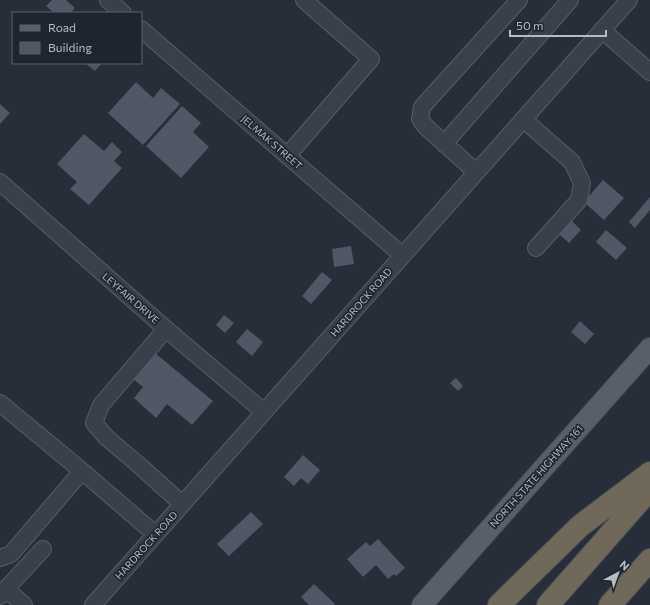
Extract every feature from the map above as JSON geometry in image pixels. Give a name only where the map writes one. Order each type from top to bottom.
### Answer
[{"type":"highway","points":[[499,605],[580,526],[650,473]]},
{"type":"highway","points":[[548,605],[650,489]]},
{"type":"highway","points":[[610,605],[643,568]]},
{"type":"main road","name":"NORTH STATE HIGHWAY 161","points":[[422,605],[650,348]]},
{"type":"street","points":[[108,0],[122,12]]},
{"type":"street","points":[[287,156],[371,59],[304,0]]},
{"type":"street","points":[[476,172],[426,127],[420,119],[422,108],[518,0]]},
{"type":"street","points":[[444,144],[570,0]]},
{"type":"street","name":"HARDROCK ROAD","points":[[93,605],[629,0]]},
{"type":"street","name":"JELMAK STREET","points":[[142,30],[402,255]]},
{"type":"street","points":[[602,30],[648,65]]},
{"type":"street","points":[[523,119],[572,162],[582,183],[579,200],[536,248]]},
{"type":"street","name":"LEYFAIR DRIVE","points":[[0,182],[166,329],[264,412]]},
{"type":"street","points":[[166,329],[102,405],[94,423],[107,438],[182,504]]},
{"type":"street","points":[[0,403],[156,534]]},
{"type":"street","points":[[0,558],[11,554],[82,471]]},
{"type":"street","points":[[24,605],[3,593],[43,549]]},
{"type":"building","points":[[52,0],[66,0],[75,8],[72,12],[53,12],[46,6]]},
{"type":"building","points":[[86,64],[101,64],[95,71]]},
{"type":"building","points":[[136,82],[153,98],[161,88],[180,104],[143,145],[108,113]]},
{"type":"building","points":[[0,104],[10,113],[0,124]]},
{"type":"building","points":[[182,106],[201,123],[193,132],[209,147],[181,178],[146,146]]},
{"type":"building","points":[[84,134],[104,151],[112,142],[122,152],[114,161],[122,168],[89,205],[70,189],[77,182],[57,164]]},
{"type":"building","points":[[603,180],[624,198],[604,220],[584,202]]},
{"type":"building","points":[[650,197],[650,210],[635,228],[629,222]]},
{"type":"building","points":[[571,220],[581,230],[569,243],[558,233]]},
{"type":"building","points":[[606,230],[627,248],[616,260],[596,242]]},
{"type":"building","points":[[351,246],[354,264],[334,267],[332,249]]},
{"type":"building","points":[[322,272],[332,280],[311,304],[302,296]]},
{"type":"building","points":[[224,315],[234,323],[225,333],[216,325]]},
{"type":"building","points":[[580,321],[594,334],[585,344],[571,332]]},
{"type":"building","points":[[247,329],[263,342],[252,356],[236,342]]},
{"type":"building","points":[[155,353],[213,401],[192,425],[167,404],[156,418],[134,398],[143,387],[133,379]]},
{"type":"building","points":[[456,378],[463,386],[458,391],[450,383]]},
{"type":"building","points":[[303,455],[320,470],[308,484],[301,478],[294,486],[284,477]]},
{"type":"building","points":[[251,512],[263,524],[229,556],[217,544]]},
{"type":"building","points":[[378,539],[405,568],[396,576],[394,574],[388,579],[376,565],[363,577],[347,559],[366,542],[370,546]]},
{"type":"building","points":[[314,584],[335,604],[334,605],[309,605],[301,597]]}]
